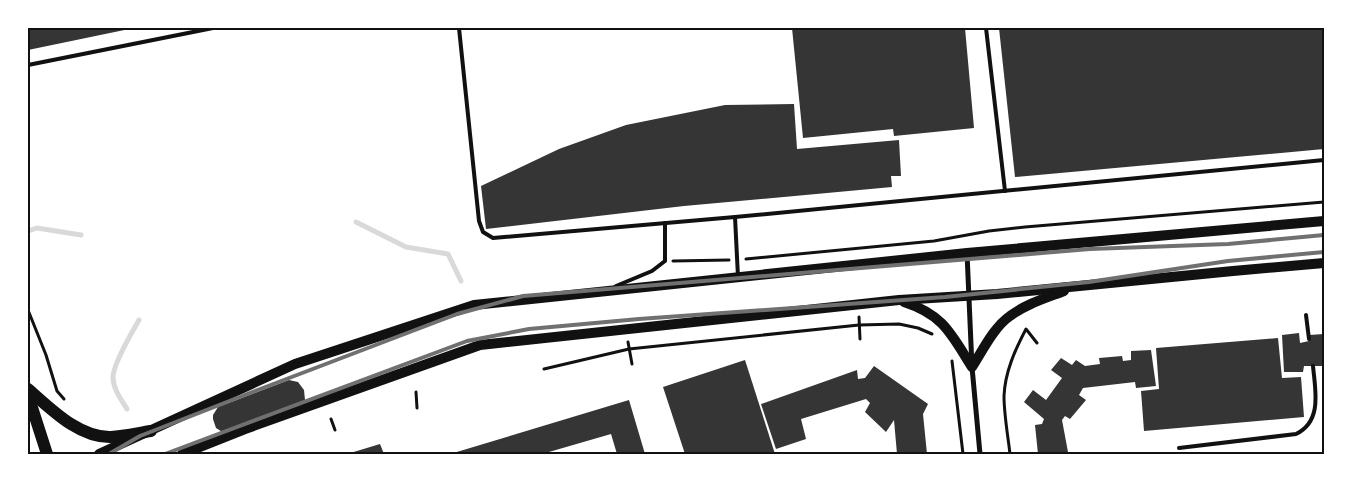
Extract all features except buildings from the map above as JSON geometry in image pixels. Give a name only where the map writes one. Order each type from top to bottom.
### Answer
[{"type":"main road","points":[[99,454],[151,432],[295,364],[474,306],[967,253],[1324,221]]},
{"type":"main road","points":[[182,454],[245,429],[480,345],[899,300],[1078,286],[1233,270],[1324,263]]},
{"type":"main road","points":[[899,300],[918,306],[935,316],[948,330],[972,367],[1009,316],[1028,305],[1078,286]]},
{"type":"main road","points":[[28,389],[58,414],[84,432],[110,437],[151,432]]},
{"type":"main road","points":[[28,395],[48,454]]},
{"type":"street","points":[[967,253],[972,367],[980,454]]},
{"type":"lane","points":[[28,65],[213,28]]},
{"type":"lane","points":[[459,28],[479,222],[483,232],[493,238],[1005,192],[1324,160]]},
{"type":"lane","points":[[986,28],[1005,192]]},
{"type":"lane","points":[[735,217],[738,278]]},
{"type":"lane","points":[[595,294],[652,271],[665,261],[665,223]]},
{"type":"lane","points":[[1306,315],[1309,338]]},
{"type":"lane","points":[[1179,448],[1301,432],[1308,426],[1315,413],[1313,366]]},
{"type":"path","points":[[665,261],[737,260],[934,241],[989,231],[1324,202]]},
{"type":"path","points":[[28,310],[46,355],[57,391],[67,403]]},
{"type":"path","points":[[544,369],[629,349],[859,325],[899,324],[918,328],[937,336]]},
{"type":"path","points":[[625,329],[632,364]]},
{"type":"path","points":[[1010,454],[1004,396],[1010,366],[1016,348],[1026,329],[1037,343]]},
{"type":"path","points":[[860,330],[860,338]]},
{"type":"path","points":[[951,358],[963,454]]},
{"type":"path","points":[[416,392],[417,408]]},
{"type":"path","points":[[331,419],[335,430]]},
{"type":"waterway","points":[[356,222],[406,247],[448,254],[461,281]]},
{"type":"waterway","points":[[28,231],[37,228],[81,235]]},
{"type":"waterway","points":[[127,409],[116,390],[113,377],[119,357],[139,320]]},
{"type":"railway","points":[[109,454],[140,436],[255,391],[457,314],[523,296],[1090,249],[1228,244],[1324,235]]},
{"type":"railway","points":[[165,454],[467,341],[529,329],[639,319],[945,297],[1089,282],[1228,261],[1324,252]]}]
